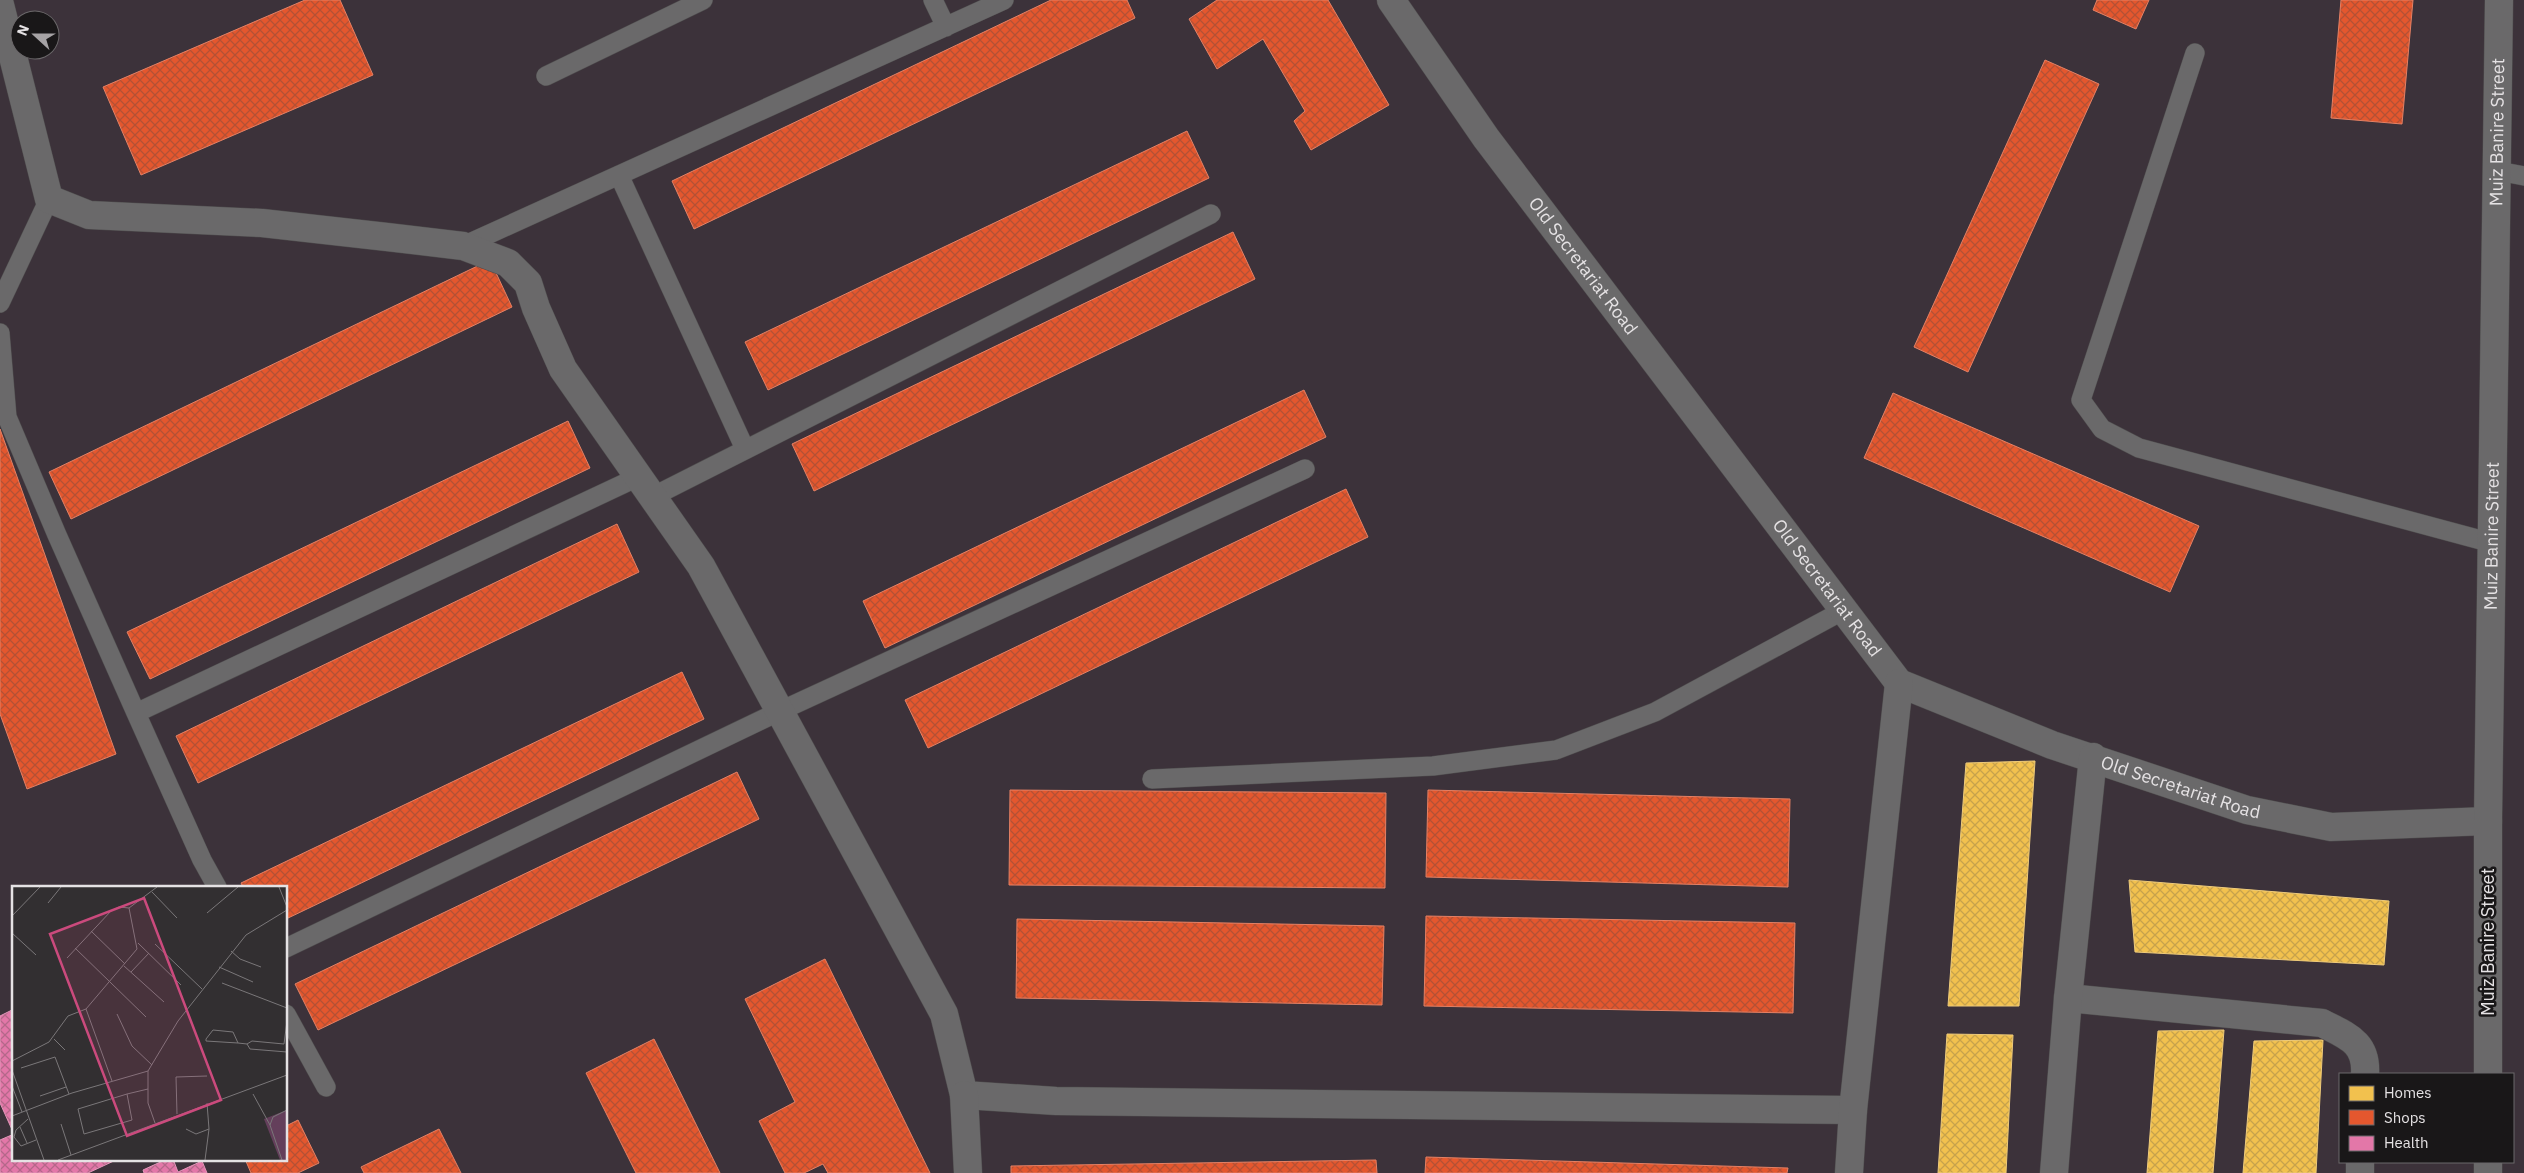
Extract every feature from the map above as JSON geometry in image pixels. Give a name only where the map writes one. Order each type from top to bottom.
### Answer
[{"type":"street","name":"Old Secretariat Road","points":[[1391,0],[1486,138],[1899,683],[2052,745],[2093,757],[2248,810],[2330,827],[2488,821]]},
{"type":"street","name":"Muiz Banire Street","points":[[2488,1073],[2488,821],[2492,543],[2511,174],[2499,0]]},
{"type":"street","points":[[0,5],[49,198],[88,215],[262,223],[463,246],[508,263],[528,283],[536,308],[563,369],[701,566],[778,712],[944,1014],[964,1095],[968,1173]]},
{"type":"street","points":[[1848,1173],[1853,1110],[1899,683]]},
{"type":"street","points":[[2054,1173],[2068,998],[2093,757]]},
{"type":"street","points":[[2068,998],[2322,1023],[2357,1042],[2366,1061],[2365,1073]]},
{"type":"street","points":[[964,1095],[1076,1101],[1853,1110]]},
{"type":"lane","points":[[546,76],[703,0]]},
{"type":"lane","points":[[933,0],[946,27]]},
{"type":"lane","points":[[463,246],[1004,0]]},
{"type":"lane","points":[[2195,53],[2081,400],[2102,429],[2138,448],[2492,543]]},
{"type":"lane","points":[[619,175],[745,449]]},
{"type":"lane","points":[[0,303],[49,198]]},
{"type":"lane","points":[[136,713],[645,487],[745,449],[1211,214]]},
{"type":"lane","points":[[0,332],[7,417],[57,536],[202,860],[215,886]]},
{"type":"lane","points":[[288,947],[778,712],[1305,469]]},
{"type":"lane","points":[[1152,779],[1433,766],[1556,750],[1655,712],[1844,610]]},
{"type":"lane","points":[[288,1018],[326,1087]]},
{"type":"shaded area","points":[[0,0],[2524,0],[2524,1173],[0,1173]]},
{"type":"building: Homes","points":[[2035,761],[2019,1006],[1948,1006],[1966,763]]},
{"type":"building: Homes","points":[[2129,880],[2389,901],[2384,965],[2135,952]]},
{"type":"building: Homes","points":[[2224,1030],[2213,1173],[2147,1173],[2158,1031]]},
{"type":"building: Homes","points":[[1947,1034],[2013,1035],[2006,1173],[1938,1173]]},
{"type":"building: Homes","points":[[2323,1040],[2316,1173],[2243,1173],[2254,1041]]},
{"type":"building: Shops","points":[[305,0],[340,0],[373,75],[141,175],[103,87]]},
{"type":"building: Shops","points":[[1051,0],[1127,0],[1135,18],[694,229],[672,181]]},
{"type":"building: Shops","points":[[1217,0],[1328,0],[1389,105],[1311,150],[1294,121],[1305,111],[1263,39],[1217,69],[1189,19]]},
{"type":"building: Shops","points":[[2097,0],[2149,0],[2136,29],[2093,10]]},
{"type":"building: Shops","points":[[2341,0],[2413,0],[2402,124],[2331,118]]},
{"type":"building: Shops","points":[[2045,60],[2099,84],[1968,372],[1914,347]]},
{"type":"building: Shops","points":[[1187,131],[1209,178],[768,390],[745,342]]},
{"type":"building: Shops","points":[[1233,232],[1255,279],[814,491],[792,444]]},
{"type":"building: Shops","points":[[490,260],[512,307],[71,519],[49,472]]},
{"type":"building: Shops","points":[[1304,390],[1326,437],[885,648],[863,601]]},
{"type":"building: Shops","points":[[1893,393],[2199,526],[2170,592],[1864,458]]},
{"type":"building: Shops","points":[[568,421],[590,468],[150,679],[127,632]]},
{"type":"building: Shops","points":[[0,429],[116,754],[27,789],[0,714]]},
{"type":"building: Shops","points":[[1346,489],[1368,537],[928,748],[905,700]]},
{"type":"building: Shops","points":[[617,524],[639,572],[198,783],[176,736]]},
{"type":"building: Shops","points":[[682,672],[704,719],[288,918],[288,886],[242,886],[241,883]]},
{"type":"building: Shops","points":[[737,772],[759,819],[318,1030],[295,984]]},
{"type":"building: Shops","points":[[1010,790],[1386,793],[1385,888],[1009,885]]},
{"type":"building: Shops","points":[[1428,790],[1790,799],[1788,887],[1426,877]]},
{"type":"building: Shops","points":[[1426,916],[1795,923],[1793,1013],[1424,1006]]},
{"type":"building: Shops","points":[[1017,919],[1384,926],[1382,1005],[1016,998]]},
{"type":"building: Shops","points":[[825,959],[930,1173],[828,1173],[823,1164],[804,1173],[785,1173],[759,1121],[795,1102],[745,999]]},
{"type":"building: Shops","points":[[654,1039],[720,1173],[636,1173],[586,1073]]},
{"type":"building: Shops","points":[[298,1120],[319,1163],[298,1173],[251,1173],[245,1160],[288,1160],[288,1125]]},
{"type":"building: Shops","points":[[439,1129],[461,1173],[364,1173],[361,1167]]},
{"type":"building: Shops","points":[[1426,1157],[1788,1168],[1787,1173],[1425,1173]]},
{"type":"building: Shops","points":[[1376,1160],[1377,1173],[1011,1173],[1011,1166]]},
{"type":"building: Health","points":[[12,1010],[12,1130],[0,1103],[0,1016]]},
{"type":"building: Health","points":[[12,1135],[12,1160],[116,1160],[88,1173],[0,1173],[0,1140]]},
{"type":"building: Health","points":[[165,1160],[173,1160],[178,1172],[202,1161],[207,1173],[144,1173],[143,1170]]}]
